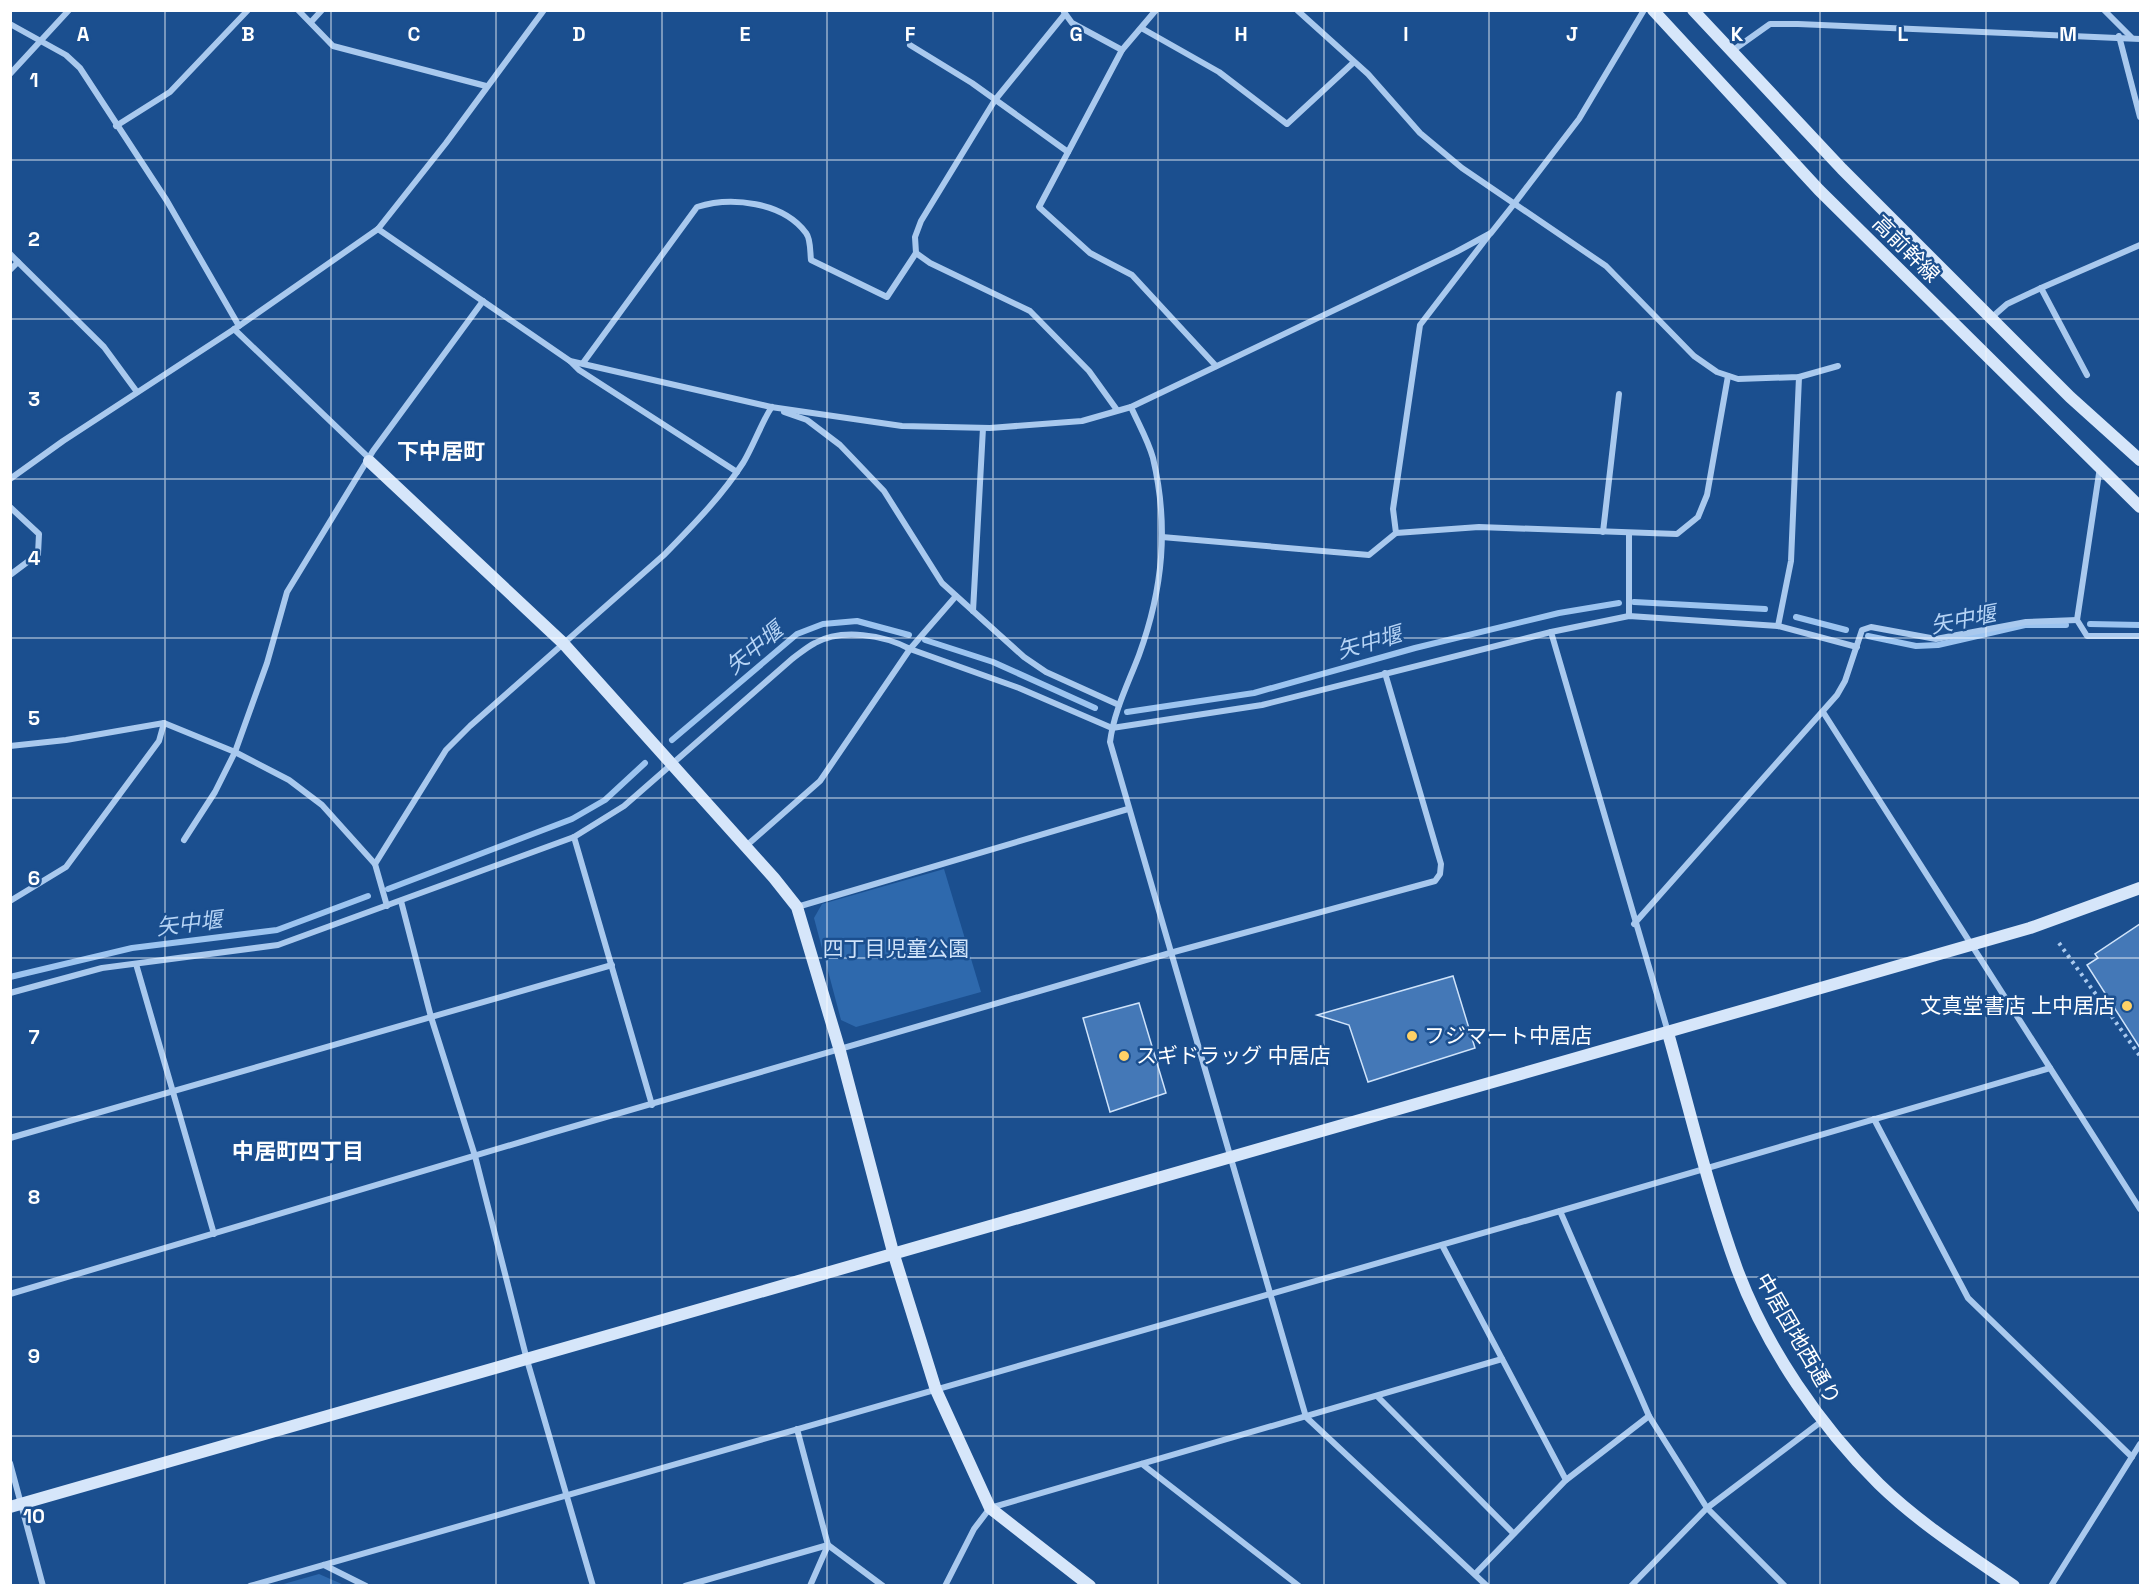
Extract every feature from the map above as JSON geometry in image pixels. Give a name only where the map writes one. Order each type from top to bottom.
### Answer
[{"type":"street","points":[[10,74],[69,10]]},
{"type":"street","points":[[116,126],[170,92],[248,10]]},
{"type":"street","points":[[298,10],[333,46],[486,86]]},
{"type":"street","points":[[310,22],[322,10]]},
{"type":"street","points":[[1156,10],[1143,29],[1122,50],[1039,207],[1090,253],[1132,275],[1216,366]]},
{"type":"street","points":[[1297,10],[1354,62],[1420,133],[1462,168],[1606,266],[1694,356],[1728,376],[1738,379],[1799,377],[1838,366]]},
{"type":"street","points":[[1396,533],[1393,509],[1420,325],[1579,119],[1644,10]]},
{"type":"street","name":"高前幹線","points":[[1653,10],[1820,190],[2140,507]]},
{"type":"street","name":"高前幹線","points":[[1693,10],[1842,169],[1990,318],[2070,397],[2135,449],[2140,460]]},
{"type":"street","points":[[2104,10],[2131,38]]},
{"type":"street","points":[[10,479],[237,327],[378,229],[446,143],[486,86],[544,11]]},
{"type":"street","points":[[583,363],[697,207],[715,201],[757,204],[792,219],[808,235],[811,261],[887,297],[916,253],[915,237],[921,221],[995,100],[1064,12],[1072,23],[1122,50]]},
{"type":"street","points":[[10,24],[41,40],[80,68],[167,201],[237,327],[370,460],[563,644],[670,765],[746,846],[796,907],[840,1051],[893,1252],[936,1390],[990,1508],[1090,1586]]},
{"type":"street","points":[[1732,51],[1770,24],[2119,36],[2140,39]]},
{"type":"street","points":[[1143,29],[1219,72],[1287,124],[1354,62]]},
{"type":"street","points":[[2119,36],[2140,117]]},
{"type":"street","points":[[910,45],[995,100],[1068,152]]},
{"type":"street","points":[[378,229],[570,361],[579,370],[737,472]]},
{"type":"street","points":[[570,361],[771,407],[902,426],[983,428],[1082,421],[1131,407],[1491,233]]},
{"type":"street","points":[[1990,318],[2007,304],[2140,245]]},
{"type":"street","points":[[916,253],[930,264],[1030,311],[1089,371],[1117,410]]},
{"type":"street","points":[[10,255],[104,347],[137,392]]},
{"type":"street","points":[[10,270],[18,262]]},
{"type":"street","points":[[2041,288],[2087,375]]},
{"type":"street","points":[[184,840],[215,792],[235,752],[267,663],[288,592],[370,460],[483,301]]},
{"type":"street","points":[[1162,537],[1369,555],[1396,533],[1479,527],[1677,534],[1698,517],[1707,495],[1728,376]]},
{"type":"street","points":[[1778,627],[1791,561],[1799,377]]},
{"type":"street","points":[[1603,532],[1619,394]]},
{"type":"street","points":[[375,864],[446,750],[470,726],[664,554],[713,504],[737,472],[764,426],[771,407]]},
{"type":"street","points":[[771,407],[807,420],[840,445],[884,491],[923,557],[942,583],[1024,657],[1046,672],[1119,705]]},
{"type":"street","points":[[1131,407],[1152,455],[1162,510],[1163,564],[1139,654],[1119,705],[1110,742],[1306,1417],[1487,1586]]},
{"type":"street","points":[[973,611],[983,428]]},
{"type":"street","points":[[2100,466],[2077,620],[2087,636],[2140,636]]},
{"type":"street","points":[[10,507],[39,534],[38,554],[10,575]]},
{"type":"street","points":[[1629,534],[1629,616]]},
{"type":"street","points":[[746,846],[820,781],[910,649],[956,596]]},
{"type":"street","points":[[10,993],[102,968],[278,945],[574,837],[624,806],[792,659],[816,642],[837,637],[864,636],[895,641],[910,649],[1019,688],[1112,728],[1262,705],[1551,632],[1629,616],[1778,627],[1857,647]]},
{"type":"street","points":[[1634,924],[1823,712],[1845,681],[1862,630],[1871,627],[1936,639],[2026,622],[2077,620]]},
{"type":"street","points":[[1551,632],[1634,924],[1668,1033]]},
{"type":"street","points":[[10,1294],[1170,953],[1427,884],[1440,874],[1441,864],[1384,673]]},
{"type":"street","points":[[1823,712],[2140,1209]]},
{"type":"street","points":[[10,901],[66,867],[159,741],[164,723]]},
{"type":"street","points":[[10,746],[66,741],[164,723],[235,752],[289,780],[322,805],[375,864],[387,906]]},
{"type":"street","points":[[796,907],[1128,809]]},
{"type":"street","points":[[574,837],[652,1105]]},
{"type":"street","points":[[16,1505],[1971,945],[2038,925],[2140,888]]},
{"type":"street","points":[[401,901],[430,1017],[475,1156],[527,1360],[593,1586]]},
{"type":"street","points":[[136,964],[214,1234]]},
{"type":"street","points":[[10,1138],[612,965]]},
{"type":"street","name":"中居団地西通り","points":[[1668,1033],[1737,1270],[1768,1335],[1822,1421],[1880,1484],[1928,1526],[2014,1586]]},
{"type":"street","points":[[250,1586],[567,1493],[1442,1245],[2050,1068]]},
{"type":"street","points":[[1874,1119],[1968,1298],[2132,1457]]},
{"type":"street","points":[[1560,1211],[1649,1416],[1707,1508],[1782,1584]]},
{"type":"street","points":[[1442,1245],[1566,1480]]},
{"type":"street","points":[[945,1586],[974,1529],[990,1508],[1378,1397],[1502,1359]]},
{"type":"street","points":[[1378,1397],[1513,1533]]},
{"type":"street","points":[[1475,1574],[1566,1480],[1649,1416]]},
{"type":"street","points":[[1631,1586],[1707,1508],[1822,1421]]},
{"type":"street","points":[[797,1429],[828,1545],[883,1586]]},
{"type":"street","points":[[2051,1586],[2140,1444]]},
{"type":"street","points":[[10,1463],[16,1505],[43,1586]]},
{"type":"street","points":[[1142,1464],[1299,1586]]},
{"type":"street","points":[[685,1586],[828,1545]]},
{"type":"street","points":[[810,1586],[828,1545]]},
{"type":"street","points":[[323,1565],[366,1586]]},
{"type":"path","points":[[2059,943],[2140,1056]]},
{"type":"green space","name":"四丁目児童公園","points":[[944,869],[981,992],[856,1027],[841,1020],[814,918],[822,904]]},
{"type":"green space","points":[[319,1574],[344,1585],[280,1585]]},
{"type":"building","name":"文真堂書店 上中居店","points":[[2140,924],[2140,1048],[2087,965],[2098,958],[2095,954]]},
{"type":"building","name":"フジマート中居店","points":[[1453,976],[1475,1048],[1368,1082],[1349,1025],[1317,1015]]},
{"type":"building","name":"スギドラッグ 中居店","points":[[1139,1003],[1166,1093],[1110,1112],[1083,1018]]},
{"type":"waterway","name":"矢中堰","points":[[1634,602],[1765,609]]},
{"type":"waterway","name":"矢中堰","points":[[1127,712],[1254,693],[1415,648],[1559,613],[1619,603]]},
{"type":"waterway","name":"矢中堰","points":[[1796,617],[1846,630]]},
{"type":"waterway","name":"矢中堰","points":[[672,740],[797,634],[823,624],[857,621],[909,635]]},
{"type":"waterway","name":"矢中堰","points":[[2090,624],[2140,625]]},
{"type":"waterway","name":"矢中堰","points":[[1868,636],[1916,646],[1938,645],[2025,625],[2066,625]]},
{"type":"waterway","name":"矢中堰","points":[[925,640],[993,662],[1095,708]]},
{"type":"waterway","name":"矢中堰","points":[[388,889],[572,819],[605,800],[645,763]]},
{"type":"waterway","name":"矢中堰","points":[[10,977],[132,948],[277,930],[368,896]]},
{"type":"place","name":"文真堂書店 上中居店","points":[[2127,1006]]},
{"type":"place","name":"フジマート中居店","points":[[1412,1036]]},
{"type":"place","name":"スギドラッグ 中居店","points":[[1124,1056]]},
{"type":"district","name":"下中居町","points":[[441,451]]},
{"type":"district","name":"中居町四丁目","points":[[298,1151]]}]
